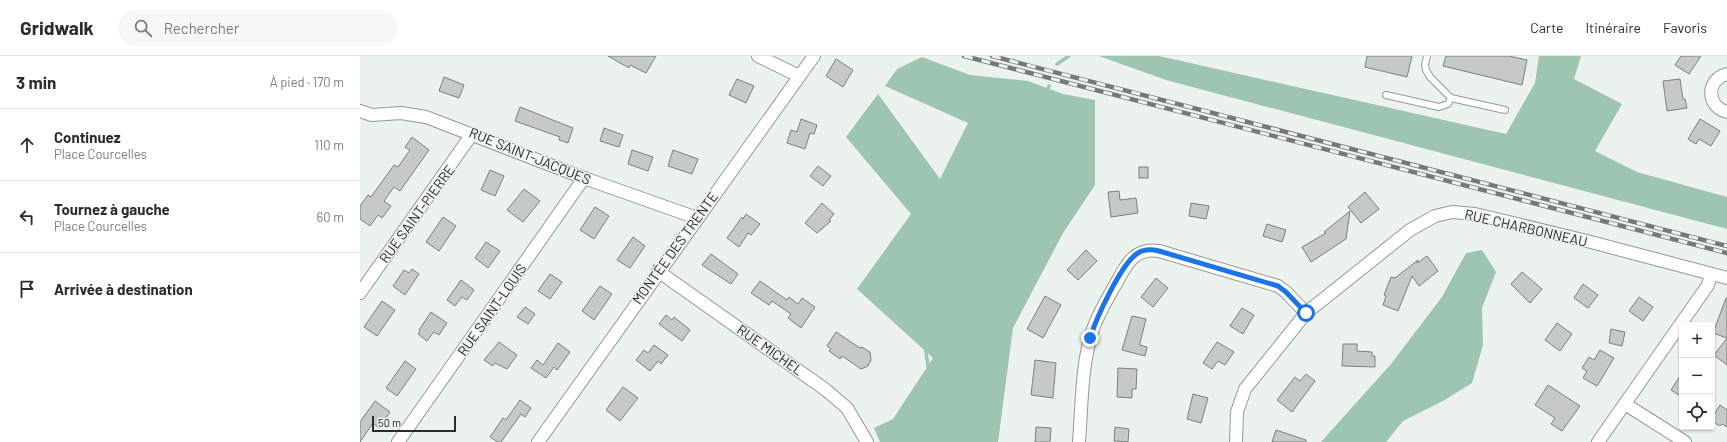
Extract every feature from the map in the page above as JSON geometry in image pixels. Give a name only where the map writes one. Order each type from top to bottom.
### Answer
[{"type":"street","points":[[758,56],[799,76]]},
{"type":"street","name":"MONTÉE DES TRENTE","points":[[538,442],[658,271],[814,56]]},
{"type":"street","points":[[1727,74],[1717,79],[1711,90],[1713,103],[1717,107],[1727,112]]},
{"type":"street","name":"RUE SAINT-JACQUES","points":[[360,111],[372,115],[401,113],[417,114],[584,178],[697,218]]},
{"type":"street","name":"RUE SAINT-PIERRE","points":[[360,293],[472,134]]},
{"type":"street","name":"RUE SAINT-LOUIS","points":[[398,442],[584,178]]},
{"type":"street","name":"RUE CHARBONNEAU","points":[[1236,442],[1237,412],[1245,389],[1306,313],[1418,225],[1436,216],[1452,212],[1475,214],[1727,278]]},
{"type":"street","points":[[1079,442],[1085,370],[1092,334],[1100,313],[1123,270],[1131,259],[1138,253],[1146,250],[1159,251],[1278,286],[1286,292],[1306,313]]},
{"type":"street","name":"RUE MICHEL","points":[[658,271],[826,390],[847,408],[867,442]]},
{"type":"street","points":[[1598,442],[1708,285],[1711,274]]},
{"type":"street","points":[[1625,404],[1685,442]]},
{"type":"lane","points":[[1427,56],[1425,65],[1430,77],[1452,98],[1505,110]]},
{"type":"lane","points":[[1386,95],[1439,108],[1448,104],[1452,98]]},
{"type":"green space","points":[[1099,56],[1159,56],[1506,134],[1535,83],[1539,56],[1581,56],[1574,79],[1622,104],[1595,151],[1637,172],[1727,197],[1727,229],[1166,80]]},
{"type":"green space","points":[[922,57],[970,75],[1028,81],[1063,94],[1095,100],[1095,185],[1063,233],[1013,328],[998,442],[880,442],[874,428],[893,419],[933,358],[857,289],[911,214],[846,137],[878,94],[940,179],[968,123],[885,86],[897,69]]},
{"type":"green space","points":[[1482,250],[1496,272],[1482,308],[1483,345],[1472,383],[1443,401],[1403,421],[1386,442],[1321,442],[1391,364],[1442,297],[1466,253]]},
{"type":"building","points":[[608,56],[656,56],[646,73],[630,65],[629,68]]},
{"type":"building","points":[[1367,56],[1412,56],[1407,77],[1365,67]]},
{"type":"building","points":[[1446,56],[1509,56],[1527,60],[1522,85],[1443,66]]},
{"type":"building","points":[[1681,56],[1701,56],[1689,74],[1675,65]]},
{"type":"building","points":[[836,59],[853,70],[843,87],[826,76]]},
{"type":"building","points":[[444,77],[464,85],[459,98],[439,91]]},
{"type":"building","points":[[737,79],[754,86],[746,103],[729,95]]},
{"type":"building","points":[[1680,79],[1683,99],[1685,99],[1687,108],[1667,111],[1663,81]]},
{"type":"building","points":[[520,107],[573,128],[568,143],[559,140],[560,137],[515,121]]},
{"type":"building","points":[[801,119],[817,125],[814,134],[810,133],[805,149],[787,143],[791,130],[797,132]]},
{"type":"building","points":[[1700,119],[1720,131],[1711,146],[1699,139],[1696,144],[1688,139]]},
{"type":"building","points":[[604,128],[623,135],[619,147],[600,141]]},
{"type":"building","points":[[412,137],[429,150],[400,191],[394,187],[384,201],[391,206],[382,218],[378,215],[370,226],[360,219],[360,206],[368,195],[371,197],[394,165],[398,167],[410,150],[405,147]]},
{"type":"building","points":[[632,150],[653,157],[648,171],[628,164]]},
{"type":"building","points":[[673,150],[698,159],[692,174],[668,166]]},
{"type":"building","points":[[818,166],[831,176],[823,186],[810,176]]},
{"type":"building","points":[[1139,167],[1148,167],[1148,178],[1139,178]]},
{"type":"building","points":[[490,170],[504,176],[495,196],[481,190]]},
{"type":"building","points":[[524,189],[540,201],[523,222],[507,210]]},
{"type":"building","points":[[1119,191],[1120,200],[1136,198],[1138,213],[1111,217],[1108,192]]},
{"type":"building","points":[[1365,192],[1379,209],[1361,223],[1348,207]]},
{"type":"building","points":[[822,203],[834,214],[829,220],[831,221],[817,233],[805,223]]},
{"type":"building","points":[[1191,203],[1209,206],[1206,219],[1189,216]]},
{"type":"building","points":[[595,207],[609,216],[594,239],[580,230]]},
{"type":"building","points":[[1350,211],[1346,239],[1311,262],[1302,247],[1326,233],[1324,232]]},
{"type":"building","points":[[746,214],[760,224],[751,235],[748,233],[739,247],[727,238],[742,217],[743,219]]},
{"type":"building","points":[[443,217],[456,226],[439,251],[426,242]]},
{"type":"building","points":[[1267,224],[1286,230],[1282,242],[1263,236]]},
{"type":"building","points":[[633,237],[645,246],[630,268],[617,260]]},
{"type":"building","points":[[486,242],[500,251],[488,268],[475,258]]},
{"type":"building","points":[[1086,250],[1097,261],[1078,280],[1067,270]]},
{"type":"building","points":[[711,254],[738,274],[731,284],[702,265]]},
{"type":"building","points":[[1427,256],[1438,271],[1419,286],[1412,276],[1398,311],[1383,305],[1386,296],[1384,295],[1391,277],[1395,278],[1418,260],[1417,263]]},
{"type":"building","points":[[412,269],[419,274],[405,295],[393,286],[404,270],[409,273]]},
{"type":"building","points":[[1522,272],[1542,289],[1530,303],[1511,284]]},
{"type":"building","points":[[550,274],[562,282],[550,299],[538,291]]},
{"type":"building","points":[[1156,278],[1168,288],[1153,307],[1141,297]]},
{"type":"building","points":[[461,280],[474,290],[467,300],[462,297],[455,306],[447,300]]},
{"type":"building","points":[[760,281],[787,300],[789,297],[798,304],[802,298],[815,307],[801,328],[788,318],[791,314],[772,301],[769,305],[751,293]]},
{"type":"building","points":[[1583,284],[1598,295],[1588,308],[1574,298]]},
{"type":"building","points":[[600,286],[612,294],[594,320],[582,311]]},
{"type":"building","points":[[1045,296],[1061,305],[1043,338],[1027,329]]},
{"type":"building","points":[[1639,297],[1653,307],[1643,321],[1629,311]]},
{"type":"building","points":[[1727,298],[1727,338],[1715,334],[1715,328]]},
{"type":"building","points":[[382,301],[395,310],[377,336],[364,327]]},
{"type":"building","points":[[525,307],[535,314],[528,324],[517,317]]},
{"type":"building","points":[[1242,308],[1254,315],[1243,334],[1230,326]]},
{"type":"building","points":[[431,312],[447,323],[439,335],[434,332],[427,341],[418,334]]},
{"type":"building","points":[[666,315],[672,320],[674,317],[690,330],[682,341],[659,324]]},
{"type":"building","points":[[1132,316],[1146,319],[1140,343],[1140,345],[1147,347],[1145,356],[1122,350]]},
{"type":"building","points":[[1557,323],[1572,334],[1560,351],[1545,340]]},
{"type":"building","points":[[1611,329],[1625,332],[1622,346],[1609,343]]},
{"type":"building","points":[[836,332],[860,348],[862,347],[870,352],[871,360],[868,366],[861,369],[842,356],[840,359],[829,351],[831,349],[827,346]]},
{"type":"building","points":[[1727,338],[1727,365],[1715,356]]},
{"type":"building","points":[[499,342],[517,355],[507,369],[495,363],[493,366],[484,360]]},
{"type":"building","points":[[1217,342],[1234,352],[1225,365],[1218,361],[1212,369],[1203,363]]},
{"type":"building","points":[[558,343],[570,352],[557,370],[554,367],[546,378],[531,368],[537,360],[543,365]]},
{"type":"building","points":[[1343,344],[1357,344],[1357,351],[1372,352],[1372,356],[1375,356],[1375,367],[1342,366]]},
{"type":"building","points":[[654,345],[668,355],[661,364],[658,361],[650,371],[636,360],[644,350],[648,353]]},
{"type":"building","points":[[1600,350],[1614,358],[1597,386],[1583,378],[1587,371],[1582,368],[1589,357],[1594,360]]},
{"type":"building","points":[[1035,360],[1056,363],[1053,398],[1031,395]]},
{"type":"building","points":[[405,361],[416,369],[397,396],[386,388]]},
{"type":"building","points":[[1118,368],[1137,369],[1136,389],[1132,389],[1132,398],[1117,397]]},
{"type":"building","points":[[1306,374],[1315,381],[1292,412],[1277,400],[1295,377],[1300,381]]},
{"type":"building","points":[[1679,378],[1679,395],[1671,390]]},
{"type":"building","points":[[1548,385],[1580,406],[1562,431],[1551,424],[1555,418],[1535,405]]},
{"type":"building","points":[[623,387],[638,398],[620,421],[606,410]]},
{"type":"building","points":[[1193,394],[1208,398],[1201,423],[1187,419]]},
{"type":"building","points":[[520,400],[531,408],[525,417],[521,414],[501,442],[498,442],[490,437],[503,418],[506,420]]},
{"type":"building","points":[[375,401],[390,412],[379,428],[373,423],[360,442],[360,422]]},
{"type":"building","points":[[1720,405],[1727,410],[1727,427],[1722,424],[1720,426],[1715,423],[1715,413]]},
{"type":"building","points":[[1036,427],[1051,428],[1050,442],[1035,442]]},
{"type":"building","points":[[1115,427],[1129,429],[1128,442],[1114,441]]},
{"type":"building","points":[[1276,430],[1306,440],[1306,442],[1272,442]]},
{"type":"waterway","points":[[1057,64],[1069,56]]},
{"type":"waterway","points":[[896,442],[917,412],[931,387],[923,332],[932,272],[960,219],[1008,166],[1032,133],[1049,86]]},
{"type":"railway","points":[[964,56],[1727,253]]},
{"type":"railway","points":[[992,56],[1727,246]]},
{"type":"route","points":[[1090,338],[1100,313],[1128,262],[1138,253],[1146,250],[1159,251],[1278,286],[1286,292],[1306,313]]}]
